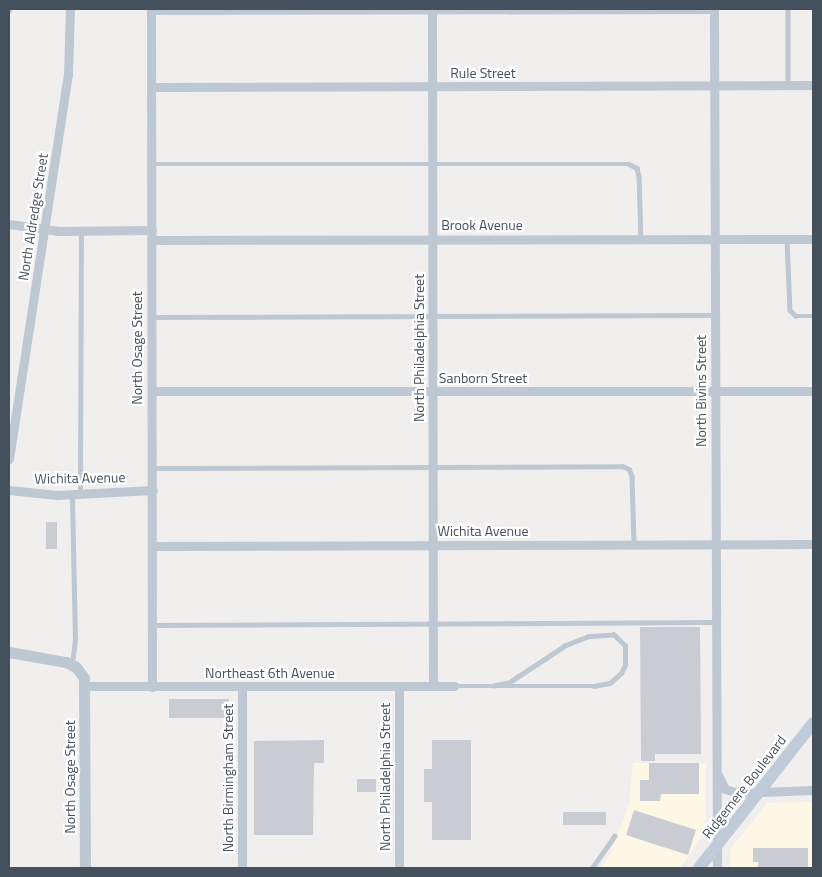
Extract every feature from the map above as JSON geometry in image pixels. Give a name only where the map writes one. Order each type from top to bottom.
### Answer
[{"type":"main road","name":"Ridgemere Boulevard","points":[[699,868],[813,723]]},
{"type":"street","name":"North Aldredge Street","points":[[9,459],[68,75],[70,9]]},
{"type":"street","name":"North Osage Street","points":[[152,10],[152,687]]},
{"type":"street","name":"North Philadelphia Street","points":[[432,10],[433,686]]},
{"type":"street","name":"North Bivins Street","points":[[714,10],[717,868]]},
{"type":"street","name":"Rule Street","points":[[152,87],[813,85]]},
{"type":"street","points":[[9,224],[45,230],[152,230]]},
{"type":"street","name":"Brook Avenue","points":[[152,240],[813,239]]},
{"type":"street","name":"Sanborn Street","points":[[152,391],[813,391]]},
{"type":"street","name":"Wichita Avenue","points":[[9,490],[76,494],[153,490]]},
{"type":"street","name":"Wichita Avenue","points":[[152,546],[813,544]]},
{"type":"street","points":[[9,652],[72,664],[80,672],[86,686]]},
{"type":"street","name":"North Osage Street","points":[[85,868],[86,686]]},
{"type":"street","name":"Northeast 6th Avenue","points":[[86,686],[454,686]]},
{"type":"street","name":"North Philadelphia Street","points":[[399,686],[399,868]]},
{"type":"street","name":"North Birmingham Street","points":[[242,687],[242,868]]},
{"type":"street","points":[[717,773],[721,784],[731,792],[813,790]]},
{"type":"lane","points":[[788,9],[788,85]]},
{"type":"lane","points":[[152,10],[714,10]]},
{"type":"lane","points":[[152,164],[629,164],[637,168],[640,176],[641,239]]},
{"type":"lane","points":[[72,664],[81,231]]},
{"type":"lane","points":[[787,239],[790,310],[796,316],[813,316]]},
{"type":"lane","points":[[152,317],[715,315]]},
{"type":"lane","points":[[152,468],[622,466],[629,469],[632,476],[634,544]]},
{"type":"lane","points":[[152,625],[432,622],[717,622]]},
{"type":"lane","points":[[454,686],[494,686],[594,686],[610,683],[625,665],[625,646],[614,635],[588,637],[565,646],[509,683],[494,686]]},
{"type":"lane","points":[[592,868],[614,836]]},
{"type":"shaded area","points":[[633,763],[706,763],[705,831],[680,868],[601,868],[612,850],[629,804]]},
{"type":"shaded area","points":[[813,802],[813,868],[731,868],[730,850],[767,803]]},
{"type":"building","points":[[46,522],[57,522],[57,549],[46,549]]},
{"type":"building","points":[[640,627],[700,627],[701,754],[655,754],[655,761],[641,761]]},
{"type":"building","points":[[169,699],[229,699],[229,718],[169,718]]},
{"type":"building","points":[[324,740],[324,763],[314,763],[313,835],[254,835],[254,741]]},
{"type":"building","points":[[432,740],[471,740],[471,840],[432,840],[432,802],[424,802],[424,769],[432,769]]},
{"type":"building","points":[[649,763],[699,763],[699,794],[661,794],[660,801],[640,801],[640,780],[649,780]]},
{"type":"building","points":[[357,779],[376,779],[376,792],[357,792]]},
{"type":"building","points":[[634,810],[696,830],[688,855],[626,835]]},
{"type":"building","points":[[563,812],[606,812],[606,825],[563,825]]},
{"type":"building","points":[[753,848],[808,848],[808,868],[758,868],[758,862],[753,862]]}]
